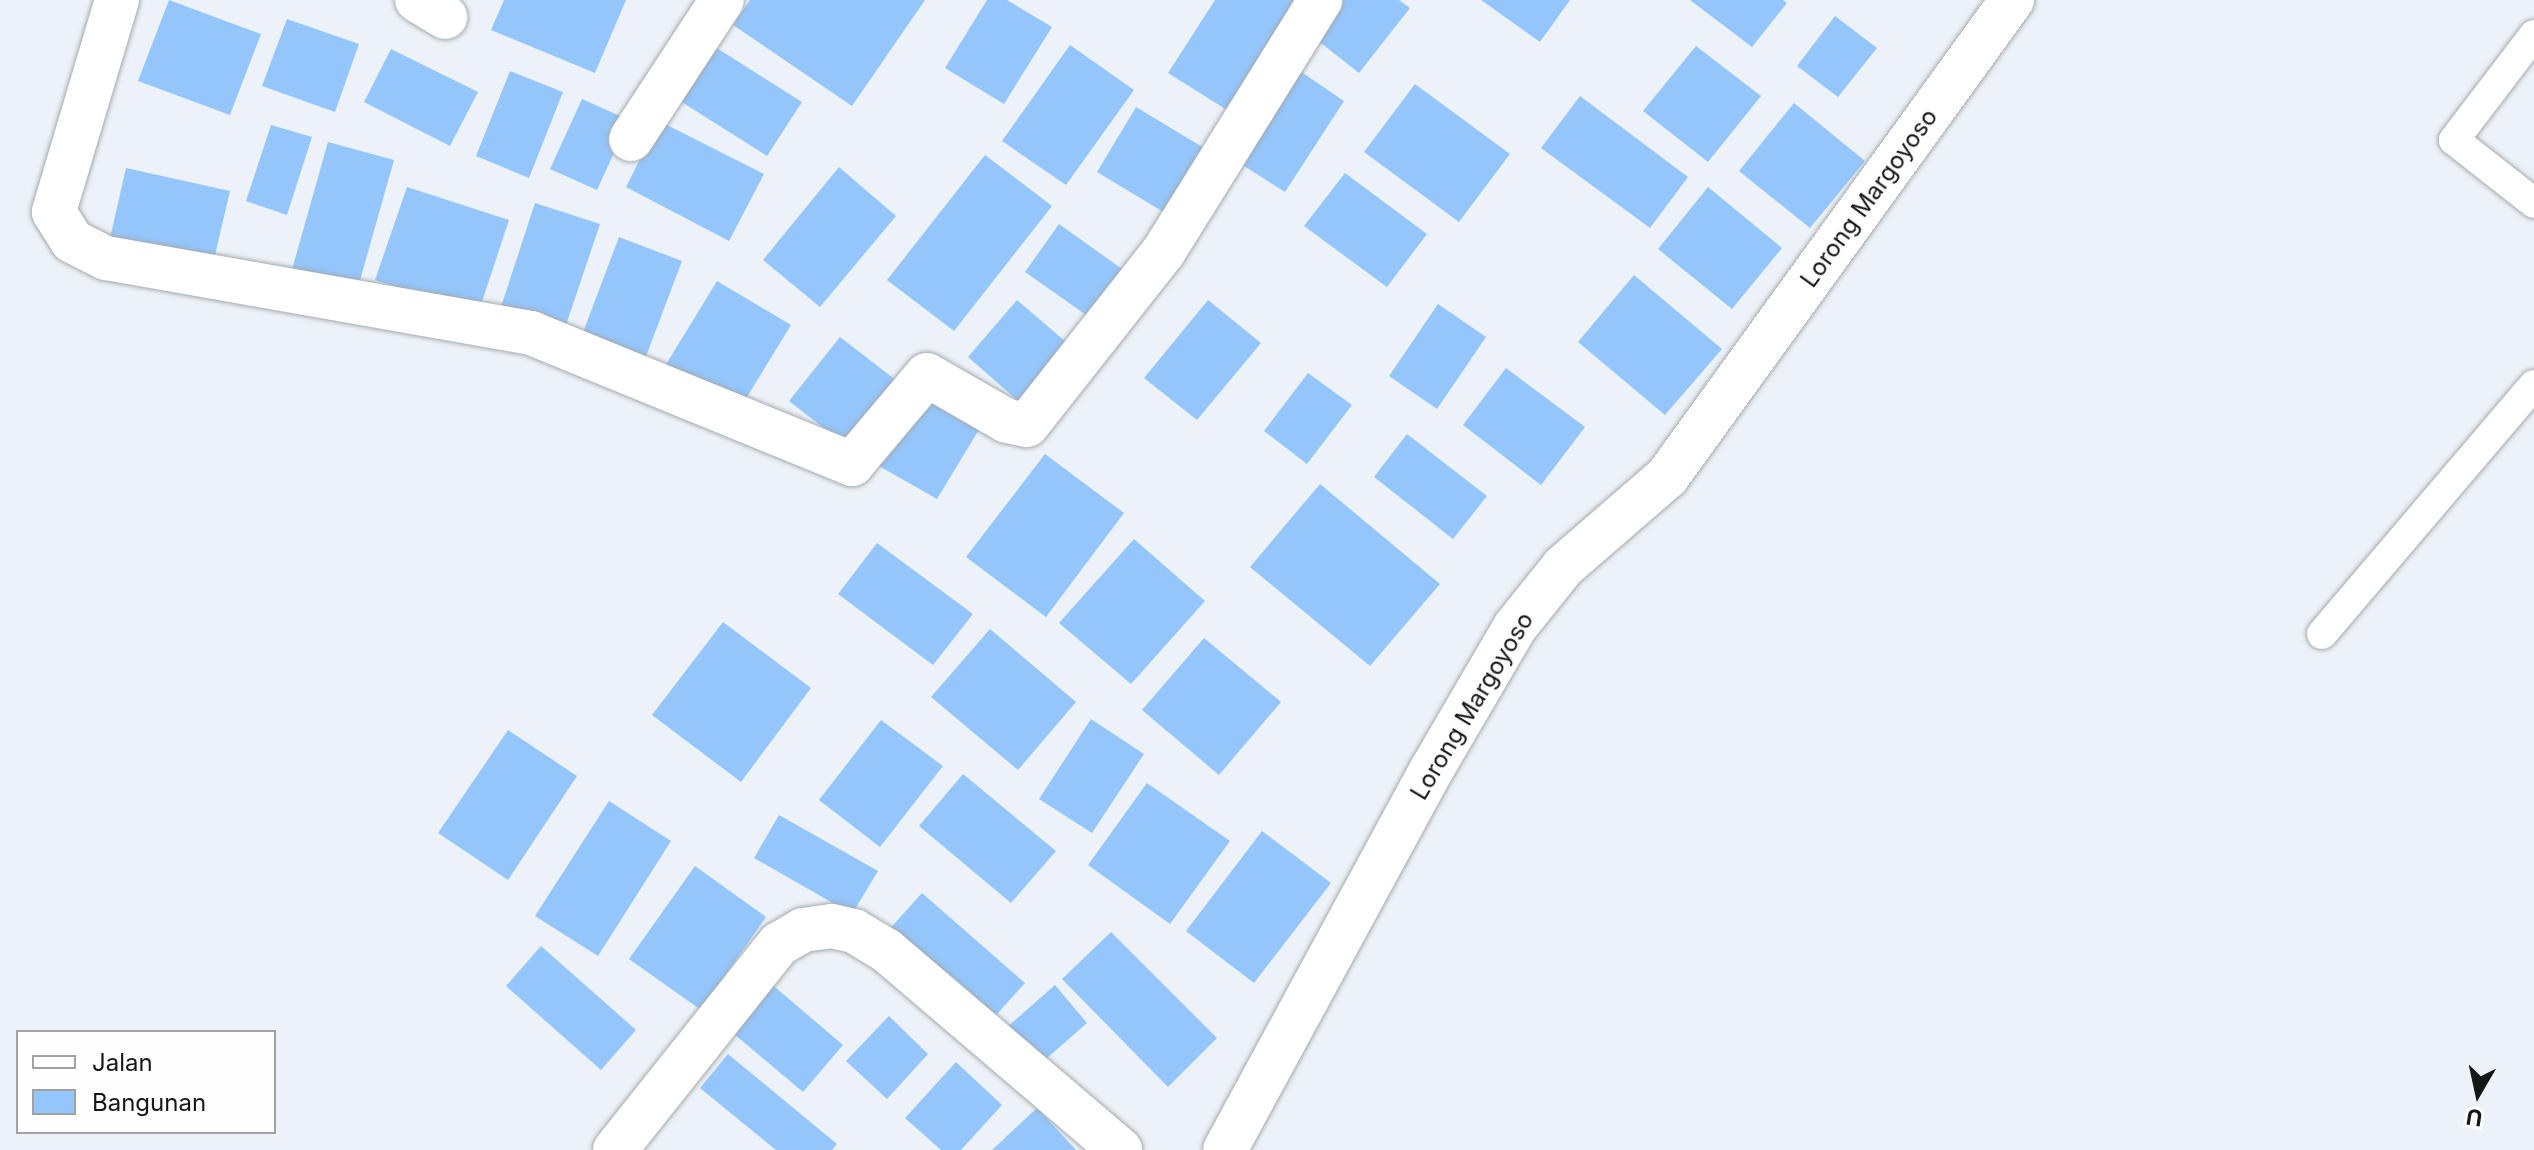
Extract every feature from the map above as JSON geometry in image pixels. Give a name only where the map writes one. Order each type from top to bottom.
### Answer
[{"type":"street","points":[[117,0],[54,212],[72,241],[106,258],[531,333],[852,464],[927,375],[1007,421],[1027,425],[1164,251],[1320,0]]},
{"type":"street","points":[[631,139],[722,0]]},
{"type":"street","name":"Lorong Margoyoso","points":[[1225,1150],[1432,769],[1515,627],[1563,567],[1667,477],[2012,0]]},
{"type":"street","points":[[615,1150],[779,944],[803,930],[832,926],[854,931],[886,950],[1120,1150]]},
{"type":"lane","points":[[2534,35],[2454,140],[2534,203]]},
{"type":"lane","points":[[2322,634],[2534,385]]},
{"type":"building","points":[[169,0],[261,34],[230,115],[138,81]]},
{"type":"building","points":[[504,0],[626,0],[595,73],[491,30]]},
{"type":"building","points":[[750,0],[925,0],[852,106],[733,25]]},
{"type":"building","points":[[987,0],[1007,0],[1052,27],[1004,104],[945,68]]},
{"type":"building","points":[[1215,0],[1310,0],[1235,115],[1168,73]]},
{"type":"building","points":[[1333,0],[1399,0],[1410,8],[1359,73],[1307,32]]},
{"type":"building","points":[[1481,0],[1570,0],[1540,42]]},
{"type":"building","points":[[1690,0],[1783,0],[1787,3],[1752,47]]},
{"type":"building","points":[[1835,16],[1877,48],[1838,97],[1797,66]]},
{"type":"building","points":[[287,19],[359,44],[335,112],[262,86]]},
{"type":"building","points":[[712,45],[802,102],[767,156],[677,99]]},
{"type":"building","points":[[1070,45],[1134,90],[1066,185],[1002,141]]},
{"type":"building","points":[[1696,46],[1761,96],[1708,162],[1643,111]]},
{"type":"building","points":[[391,49],[478,92],[450,146],[364,102]]},
{"type":"building","points":[[510,71],[563,92],[529,178],[476,156]]},
{"type":"building","points":[[1300,71],[1344,101],[1285,192],[1241,164]]},
{"type":"building","points":[[1415,84],[1510,154],[1459,222],[1364,152]]},
{"type":"building","points":[[1580,96],[1688,177],[1650,228],[1541,148]]},
{"type":"building","points":[[582,99],[629,120],[597,190],[550,169]]},
{"type":"building","points":[[1794,103],[1865,161],[1810,228],[1739,171]]},
{"type":"building","points":[[1136,107],[1209,151],[1170,216],[1097,172]]},
{"type":"building","points":[[659,121],[764,174],[729,241],[626,187]]},
{"type":"building","points":[[271,125],[312,137],[287,215],[246,201]]},
{"type":"building","points":[[328,142],[394,160],[357,291],[291,273]]},
{"type":"building","points":[[985,155],[1052,206],[954,331],[887,280]]},
{"type":"building","points":[[839,167],[896,216],[820,307],[763,260]]},
{"type":"building","points":[[126,168],[230,191],[212,268],[108,247]]},
{"type":"building","points":[[1345,173],[1427,234],[1387,287],[1304,226]]},
{"type":"building","points":[[407,187],[509,220],[478,314],[375,280]]},
{"type":"building","points":[[1708,187],[1782,248],[1732,309],[1658,249]]},
{"type":"building","points":[[535,203],[600,224],[563,334],[499,313]]},
{"type":"building","points":[[1059,224],[1132,276],[1099,324],[1025,272]]},
{"type":"building","points":[[619,237],[682,261],[642,367],[579,343]]},
{"type":"building","points":[[1634,275],[1722,349],[1665,415],[1578,342]]},
{"type":"building","points":[[717,281],[791,325],[736,415],[662,371]]},
{"type":"building","points":[[1017,300],[1073,348],[1023,405],[968,357]]},
{"type":"building","points":[[1208,300],[1261,343],[1197,420],[1144,378]]},
{"type":"building","points":[[1438,304],[1486,337],[1437,409],[1389,376]]},
{"type":"building","points":[[840,337],[897,381],[847,446],[789,401]]},
{"type":"building","points":[[1506,368],[1585,427],[1541,485],[1463,425]]},
{"type":"building","points":[[1308,373],[1352,405],[1307,464],[1264,431]]},
{"type":"building","points":[[922,394],[980,428],[937,499],[879,466]]},
{"type":"building","points":[[1407,434],[1487,496],[1453,539],[1374,477]]},
{"type":"building","points":[[1045,454],[1124,513],[1046,617],[966,557]]},
{"type":"building","points":[[1320,484],[1440,584],[1370,666],[1250,567]]},
{"type":"building","points":[[1134,539],[1205,601],[1131,684],[1059,623]]},
{"type":"building","points":[[877,543],[973,614],[933,665],[838,594]]},
{"type":"building","points":[[723,622],[811,688],[741,782],[652,715]]},
{"type":"building","points":[[990,629],[1076,702],[1018,770],[931,697]]},
{"type":"building","points":[[1204,638],[1281,702],[1219,775],[1142,710]]},
{"type":"building","points":[[1091,719],[1144,754],[1092,833],[1039,799]]},
{"type":"building","points":[[881,720],[943,766],[880,847],[819,800]]},
{"type":"building","points":[[508,730],[577,776],[508,880],[438,833]]},
{"type":"building","points":[[963,774],[1056,851],[1011,903],[919,826]]},
{"type":"building","points":[[1147,783],[1230,841],[1170,924],[1088,865]]},
{"type":"building","points":[[609,801],[671,841],[598,956],[535,916]]},
{"type":"building","points":[[779,815],[878,871],[852,914],[754,858]]},
{"type":"building","points":[[1262,831],[1331,883],[1254,983],[1186,931]]},
{"type":"building","points":[[695,866],[766,917],[701,1010],[629,959]]},
{"type":"building","points":[[922,893],[1025,983],[988,1024],[885,934]]},
{"type":"building","points":[[1111,932],[1217,1038],[1168,1087],[1062,979]]},
{"type":"building","points":[[541,946],[636,1030],[601,1070],[506,986]]},
{"type":"building","points":[[769,982],[843,1045],[803,1092],[728,1029]]},
{"type":"building","points":[[1055,985],[1087,1023],[1038,1066],[1005,1029]]},
{"type":"building","points":[[889,1016],[928,1054],[887,1099],[846,1061]]},
{"type":"building","points":[[728,1054],[837,1144],[832,1150],[776,1150],[700,1088]]},
{"type":"building","points":[[956,1062],[1002,1105],[961,1150],[941,1150],[905,1118]]},
{"type":"building","points":[[1037,1108],[1076,1150],[992,1150]]}]
